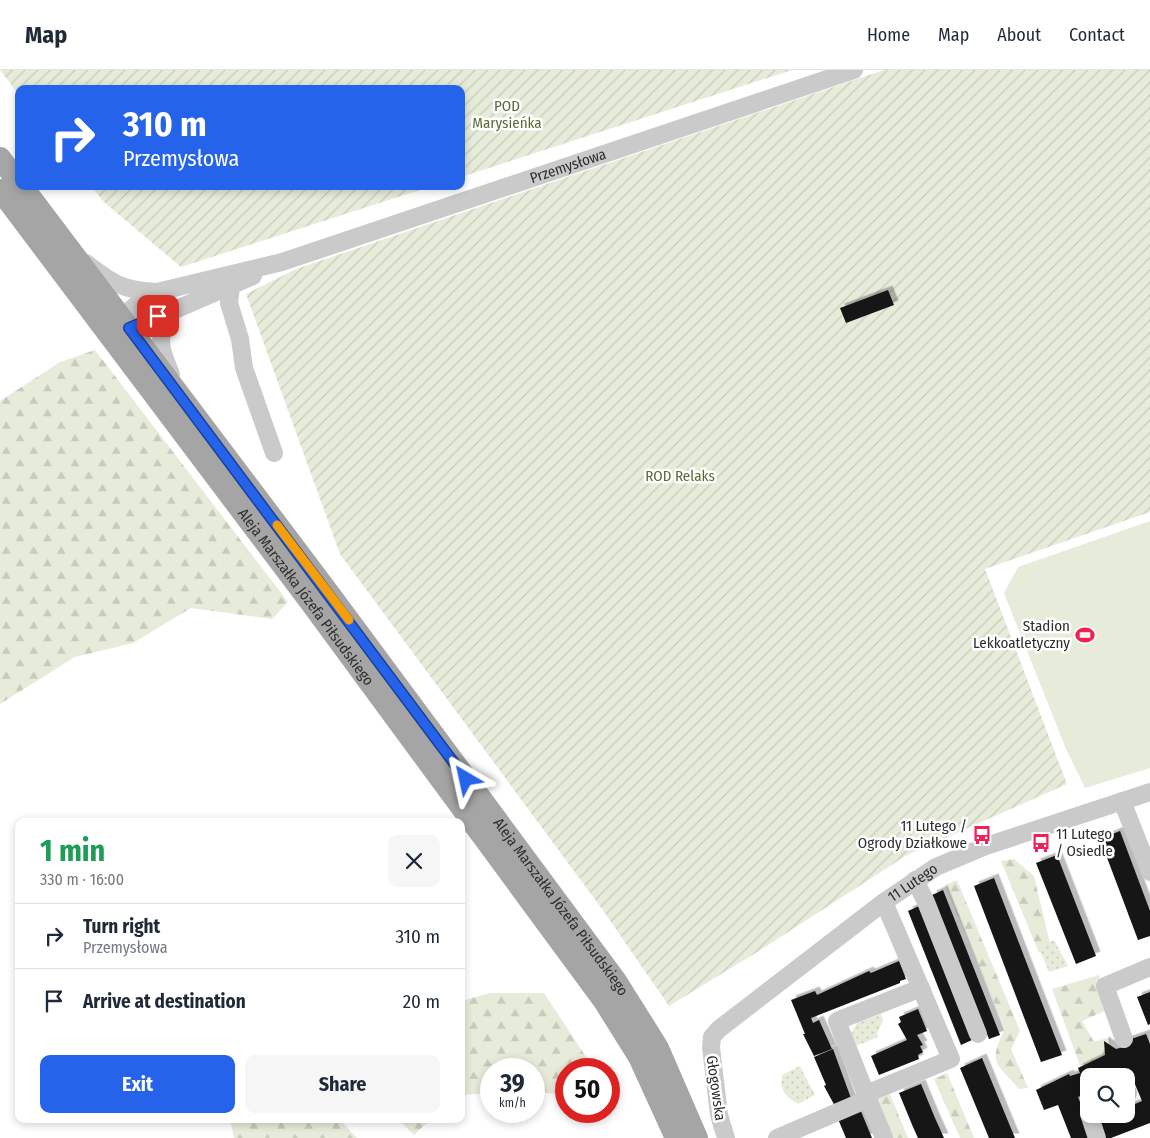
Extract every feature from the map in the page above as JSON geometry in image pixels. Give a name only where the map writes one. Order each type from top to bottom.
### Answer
[{"type":"main road","points":[[0,158],[15,178]]},
{"type":"main road","name":"Aleja Marszałka Józefa Piłsudskiego","points":[[0,190],[179,394],[616,982],[658,1048],[697,1138]]},
{"type":"main road","name":"Aleja Marszałka Józefa Piłsudskiego","points":[[25,190],[71,250],[119,326],[311,603],[604,1001],[639,1057],[676,1138]]},
{"type":"street","name":"Przemysłowa","points":[[119,326],[170,312],[230,280],[854,70]]},
{"type":"street","points":[[71,250],[118,286],[135,291],[157,292]]},
{"type":"street","name":"Przemysłowa","points":[[119,326],[136,305],[157,292],[230,280]]},
{"type":"street","points":[[230,280],[229,303],[240,339],[244,368],[274,453]]},
{"type":"street","points":[[170,312],[160,333],[160,342],[179,394]]},
{"type":"street","name":"11 Lutego","points":[[712,1037],[719,1029],[915,880],[957,857],[1150,792]]},
{"type":"street","points":[[1122,801],[1150,872]]},
{"type":"street","points":[[915,880],[926,902],[978,1034]]},
{"type":"street","points":[[777,1138],[951,1059],[884,902]]},
{"type":"street","points":[[1124,1039],[1105,986],[1150,967]]},
{"type":"street","points":[[884,1138],[837,1021],[921,988]]},
{"type":"street","name":"Głogowska","points":[[712,1037],[710,1047],[714,1081],[719,1115],[726,1138]]},
{"type":"street","points":[[1092,1123],[1097,1138]]},
{"type":"green space","name":"POD Marysieńka","points":[[0,70],[792,70],[465,176],[465,85],[15,85],[15,90]]},
{"type":"green space","name":"ROD Relaks","points":[[884,70],[1150,70],[1150,512],[985,569],[1067,784],[907,855],[762,949],[669,1006],[602,909],[340,554],[246,294],[296,269]]},
{"type":"green space","points":[[94,190],[420,190],[181,267],[105,203]]},
{"type":"green space","points":[[95,350],[288,602],[272,619],[191,608],[133,643],[75,657],[0,704],[0,401],[60,362]]},
{"type":"green space","name":"Stadion Lekkoatletyczny","points":[[1150,521],[1150,768],[1085,788],[1066,749],[1004,593],[1018,567]]},
{"type":"green space","points":[[1014,859],[1034,876],[1050,943],[1039,953],[1001,861]]},
{"type":"green space","points":[[957,880],[1020,1031],[1011,1049],[1028,1088],[1019,1089],[1004,1073],[997,1062],[997,1049],[1005,1029],[945,885]]},
{"type":"green space","points":[[1054,940],[1068,966],[1049,972],[1039,948]]},
{"type":"green space","points":[[1099,975],[1107,1010],[1082,1021],[1094,1042],[1111,1037],[1109,1055],[1081,1068],[1052,989]]},
{"type":"green space","points":[[490,993],[544,993],[587,1058],[555,1058],[555,1094],[545,1093],[545,1058],[480,1058],[480,1094],[465,1095],[465,1000]]},
{"type":"green space","points":[[881,1014],[883,1020],[877,1034],[878,1037],[856,1046],[851,1034],[857,1023]]},
{"type":"green space","points":[[800,1066],[815,1095],[798,1104],[784,1092],[782,1075]]},
{"type":"green space","points":[[947,1073],[974,1138],[960,1138],[934,1079]]},
{"type":"green space","points":[[890,1094],[908,1138],[889,1138],[875,1102],[880,1097]]},
{"type":"green space","points":[[231,1123],[343,1123],[357,1138],[234,1138]]},
{"type":"green space","points":[[402,1123],[427,1123],[414,1135]]},
{"type":"building","points":[[888,290],[894,305],[846,323],[840,308]]},
{"type":"building","points":[[1120,831],[1150,911],[1150,936],[1138,940],[1100,839]]},
{"type":"building","points":[[1057,855],[1096,956],[1076,964],[1036,863]]},
{"type":"building","points":[[994,878],[1062,1055],[1041,1062],[974,886]]},
{"type":"building","points":[[943,890],[1000,1035],[989,1039],[932,895]]},
{"type":"building","points":[[919,906],[972,1040],[961,1045],[908,911]]},
{"type":"building","points":[[899,961],[906,979],[900,981],[900,983],[811,1018],[813,1023],[819,1020],[832,1049],[814,1056],[803,1034],[805,1034],[791,1000],[815,991],[817,995],[869,971],[871,973]]},
{"type":"building","points":[[1150,992],[1150,1024],[1148,1025],[1137,997]]},
{"type":"building","points":[[918,1009],[927,1031],[917,1035],[923,1045],[920,1046],[923,1052],[918,1055],[919,1059],[879,1075],[871,1056],[907,1040],[898,1024],[901,1022],[899,1017]]},
{"type":"building","points":[[1146,1034],[1150,1044],[1150,1123],[1111,1138],[1103,1138],[1097,1123],[1135,1123],[1135,1104],[1142,1101],[1135,1084],[1135,1068],[1080,1068],[1080,1073],[1078,1068],[1105,1055],[1104,1041],[1116,1049],[1127,1046],[1125,1041]]},
{"type":"building","points":[[833,1049],[852,1101],[836,1108],[824,1086],[826,1085],[814,1057]]},
{"type":"building","points":[[982,1058],[1015,1138],[989,1138],[960,1068]]},
{"type":"building","points":[[1080,1073],[1080,1096],[1078,1097],[1080,1102],[1080,1123],[1088,1123],[1094,1138],[1071,1138],[1058,1105],[1044,1110],[1036,1090],[1069,1074],[1070,1076]]},
{"type":"building","points":[[921,1084],[944,1138],[918,1138],[913,1127],[899,1093]]},
{"type":"building","points":[[860,1109],[872,1138],[846,1138],[838,1119]]},
{"type":"slow traffic","points":[[277,525],[349,620]]},
{"type":"place","name":"Stadion Lekkoatletyczny","points":[[1085,635]]},
{"type":"place","name":"11 Lutego / Ogrody Działkowe","points":[[982,835]]},
{"type":"place","name":"11 Lutego / Osiedle","points":[[1041,843]]},
{"type":"route","points":[[158,316],[129,328],[466,779]]}]
